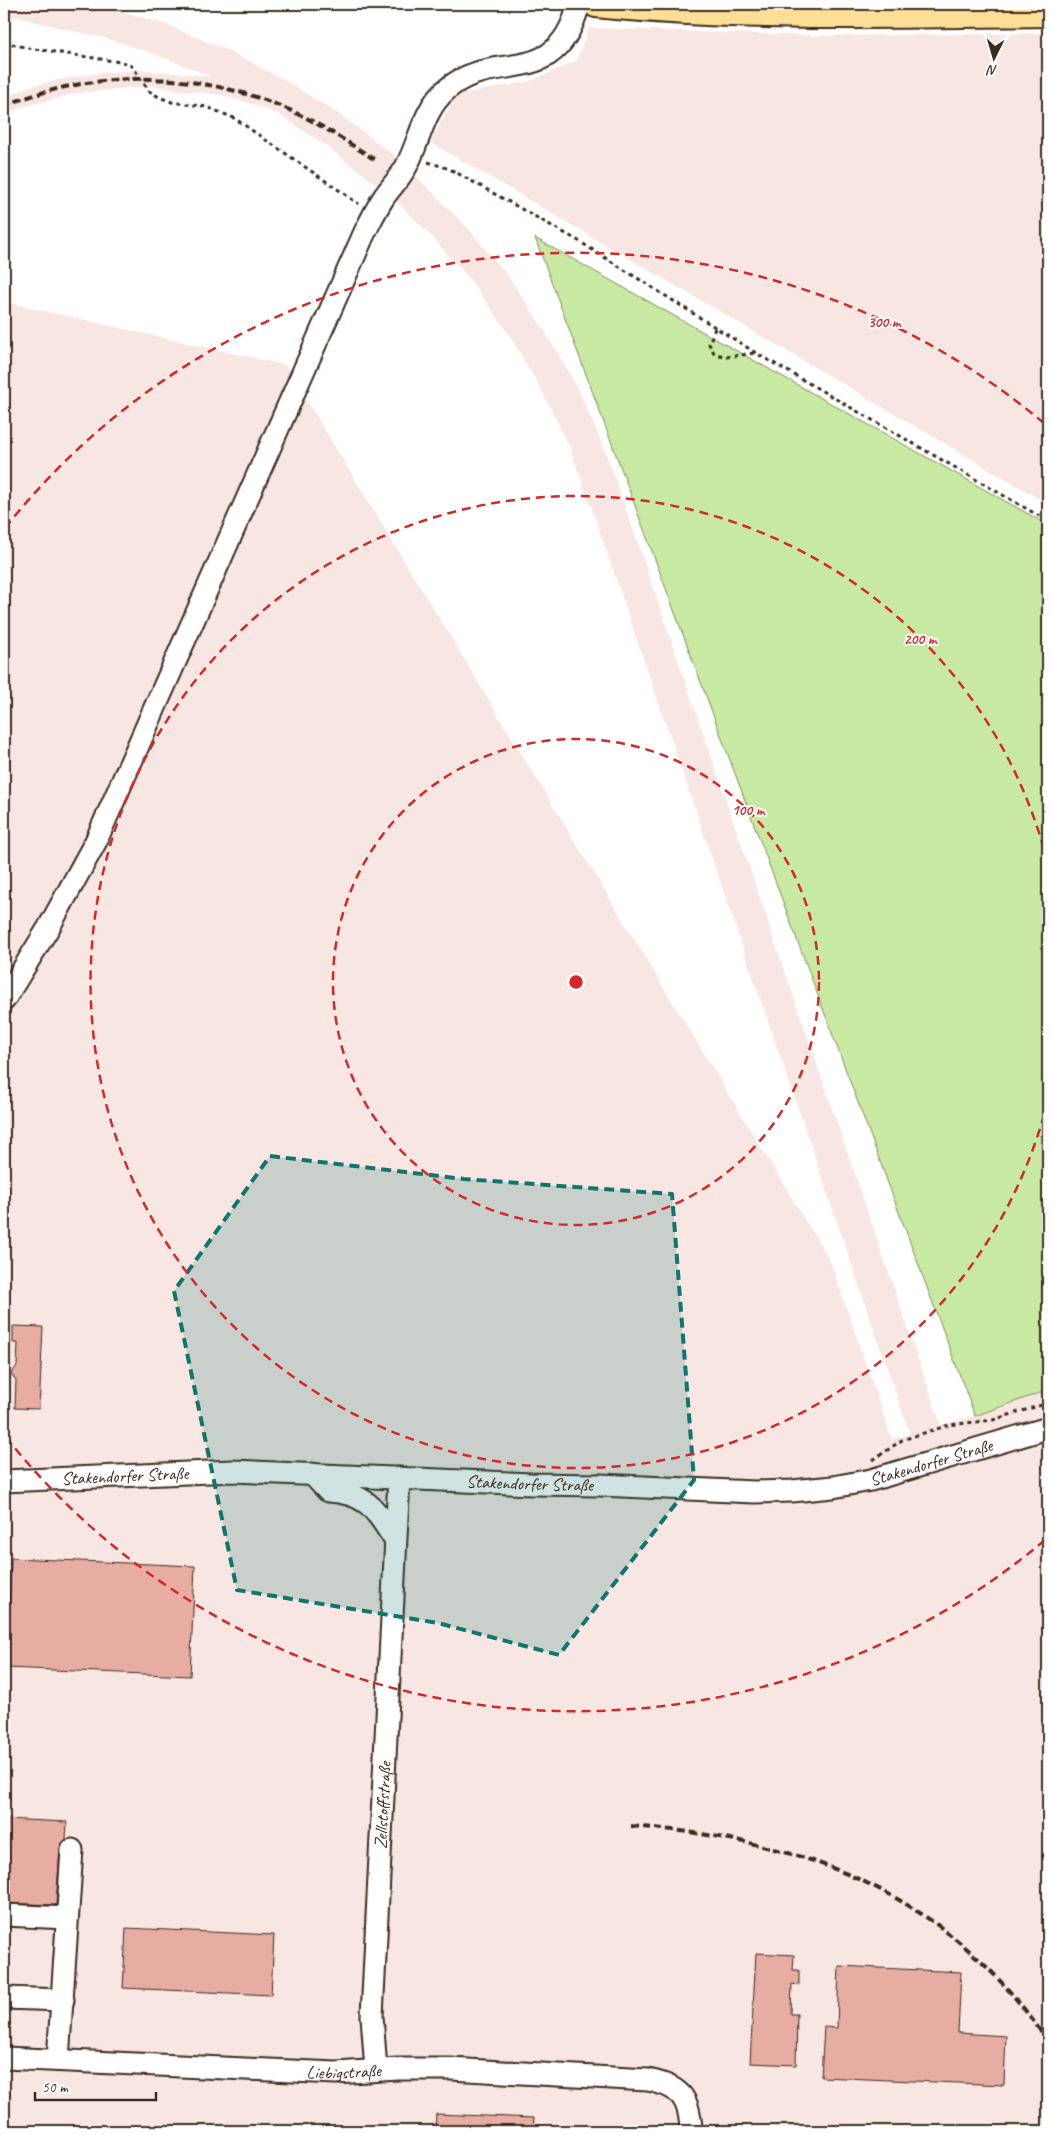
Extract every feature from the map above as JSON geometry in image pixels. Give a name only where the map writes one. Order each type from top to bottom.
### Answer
[{"type":"main road","points":[[596,4],[805,14],[1048,13]]},
{"type":"street","points":[[4,1000],[49,927],[96,840],[374,214],[411,157],[427,115],[439,96],[467,76],[523,65],[547,55],[558,47],[574,21],[579,4]]},
{"type":"street","name":"Stakendorfer Straße","points":[[4,1480],[200,1471],[745,1492],[806,1490],[871,1480],[1048,1428]]},
{"type":"street","points":[[312,1474],[328,1491],[347,1492],[361,1498],[380,1517],[395,1540]]},
{"type":"street","name":"Zellstoffstraße","points":[[376,2070],[372,2016],[395,1540],[400,1478]]},
{"type":"street","points":[[58,2060],[72,1850]]},
{"type":"street","points":[[4,1915],[67,1918]]},
{"type":"street","points":[[4,1998],[62,2000]]},
{"type":"street","name":"Liebigstraße","points":[[4,2058],[336,2073],[376,2070],[450,2069],[619,2077],[660,2082],[670,2086],[685,2100],[689,2112],[691,2131]]},
{"type":"path","points":[[4,42],[28,48],[127,63],[133,67],[149,91],[172,102],[207,107],[234,118],[374,214]]},
{"type":"path","points":[[411,157],[450,169],[560,230],[756,353],[1048,521]]},
{"type":"path","points":[[715,328],[709,344],[714,354],[726,357],[756,353]]},
{"type":"path","points":[[870,1461],[902,1440],[937,1428],[960,1423],[994,1420],[1048,1403]]},
{"type":"highlighted area","points":[[270,1156],[464,1179],[672,1194],[694,1480],[559,1655],[438,1623],[237,1590],[174,1291]]},
{"type":"shaded area","points":[[4,4],[97,4],[165,24],[229,51],[285,80],[340,115],[398,158],[467,227],[508,276],[543,328],[577,387],[605,450],[627,512],[941,1425],[975,1416],[1048,1390],[1048,2131],[4,2131],[4,302],[285,365],[830,1261],[892,1439],[910,1434],[570,448],[542,391],[507,331],[471,281],[436,241],[393,197],[325,145],[280,115],[252,104],[220,95],[151,86],[78,93],[22,107],[4,115],[4,97],[32,86],[68,78],[99,73],[143,70],[210,76],[112,40],[4,14]]},
{"type":"shaded area","points":[[589,28],[825,36],[1048,33],[1048,504],[430,142],[456,95],[531,81],[576,61]]},
{"type":"green space","points":[[535,238],[1048,525],[1048,1390],[975,1416]]},
{"type":"building","points":[[13,1326],[43,1327],[39,1409],[15,1408],[16,1380],[11,1374],[17,1366],[18,1343],[13,1343]]},
{"type":"building","points":[[11,1558],[195,1566],[190,1676],[7,1668]]},
{"type":"building","points":[[4,1819],[67,1822],[66,1839],[60,1849],[56,1905],[4,1903]]},
{"type":"building","points":[[126,1928],[274,1935],[271,1995],[123,1988]]},
{"type":"building","points":[[756,1953],[794,1955],[793,1970],[799,1970],[799,1985],[792,1984],[791,2014],[797,2014],[796,2065],[750,2063]]},
{"type":"building","points":[[839,1966],[961,1972],[958,2033],[1006,2036],[1004,2085],[821,2077],[824,2027],[837,2028]]},
{"type":"building","points":[[436,2114],[534,2118],[533,2131],[435,2131]]},
{"type":"railway","points":[[4,106],[38,94],[73,85],[109,80],[181,81],[216,86],[251,95],[285,108],[321,126],[377,161]]},
{"type":"railway","points":[[631,1826],[694,1833],[755,1844],[812,1861],[867,1883],[918,1912],[965,1947],[1009,1990],[1048,2042]]}]
